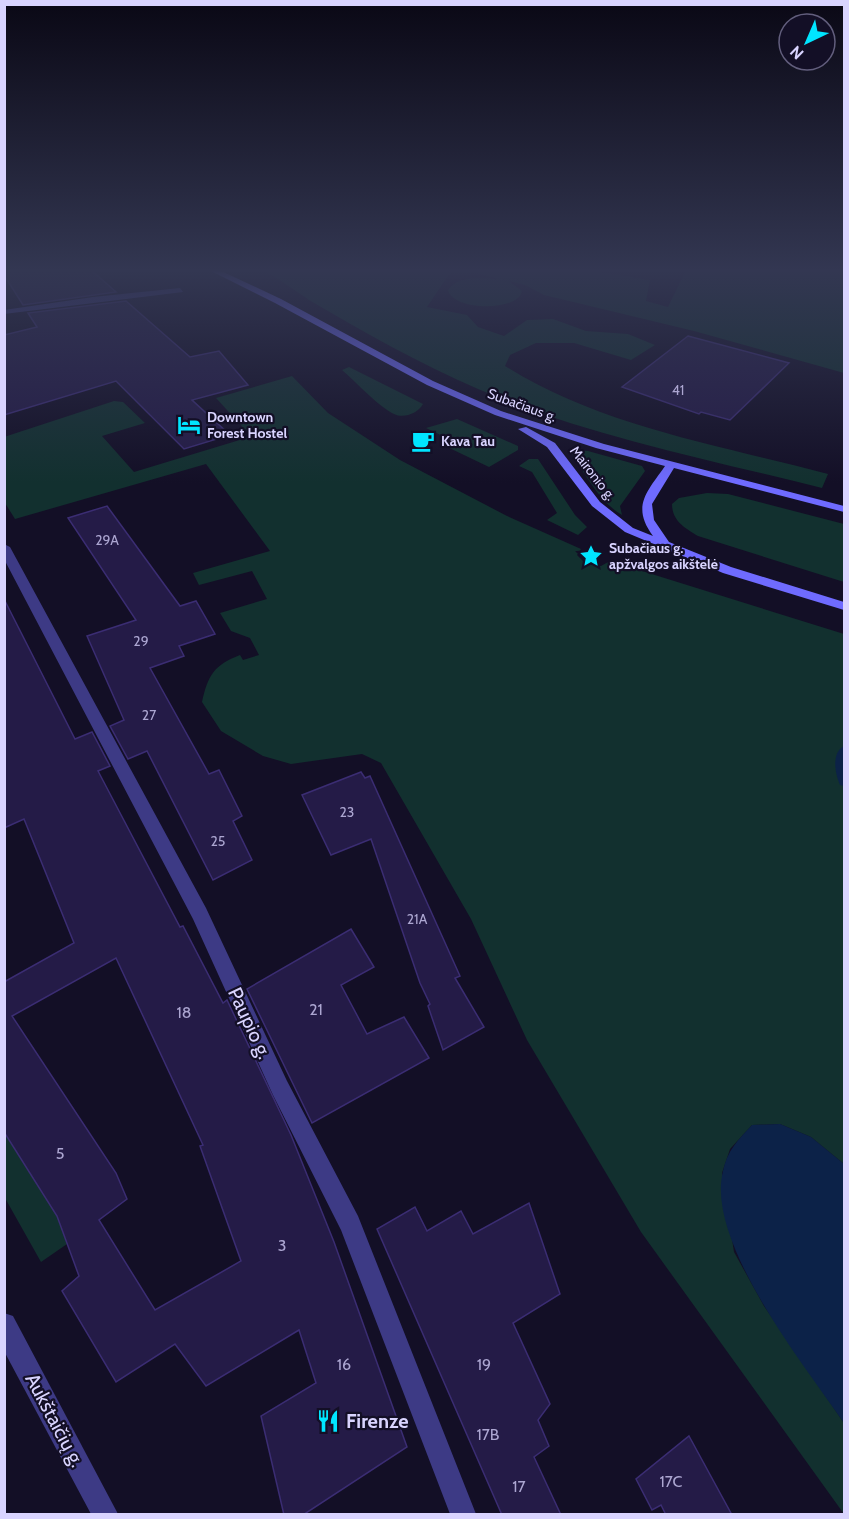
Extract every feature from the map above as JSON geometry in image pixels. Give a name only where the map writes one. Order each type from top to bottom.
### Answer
[{"type":"main road","name":"Subačiaus g.","points":[[352,341],[430,383],[498,413],[562,435],[844,509]]},
{"type":"main road","name":"Maironio g.","points":[[498,413],[551,445],[560,454],[582,488],[609,516],[629,530],[727,570],[844,606]]},
{"type":"main road","points":[[666,546],[646,518],[645,508],[671,465]]},
{"type":"street","name":"Paupio g.","points":[[4,547],[200,914],[280,1088],[350,1224],[464,1515]]},
{"type":"street","name":"Aukštaičių g.","points":[[4,1325],[105,1515]]},
{"type":"green space","points":[[381,341],[645,341],[655,345],[631,360],[574,343],[536,343],[510,355],[505,366],[581,405],[621,419],[703,443],[828,474],[822,488],[605,433],[520,406],[456,379]]},
{"type":"green space","points":[[729,341],[844,341],[844,373]]},
{"type":"green space","points":[[349,367],[423,404],[418,410],[402,416],[388,411],[342,370]]},
{"type":"green space","points":[[292,376],[328,413],[400,460],[507,516],[581,549],[577,555],[586,564],[601,566],[610,561],[844,634],[844,1164],[811,1137],[780,1124],[752,1125],[730,1149],[722,1173],[734,1252],[764,1306],[844,1423],[844,1514],[641,1232],[527,1040],[471,919],[381,763],[362,754],[291,764],[263,756],[221,731],[202,702],[210,678],[218,667],[240,655],[243,660],[259,655],[250,638],[231,631],[220,613],[267,599],[252,571],[199,585],[193,573],[270,551],[206,464],[15,519],[5,503],[4,437],[114,401],[123,402],[145,423],[102,436],[134,472],[243,439],[248,433],[216,398]]},
{"type":"green space","points":[[457,419],[518,446],[518,450],[489,467],[441,444],[449,439],[426,428]]},
{"type":"green space","points":[[570,451],[588,451],[642,466],[645,471],[620,506],[622,515],[606,502],[593,486]]},
{"type":"green space","points":[[529,459],[538,459],[575,515],[587,527],[578,535],[547,520],[557,513],[532,472],[519,466]]},
{"type":"green space","points":[[707,493],[728,494],[844,524],[844,582],[698,536],[688,530],[674,515],[672,504],[679,498]]},
{"type":"green space","points":[[4,1133],[57,1216],[67,1244],[41,1262],[5,1198]]},
{"type":"water","points":[[780,1124],[811,1137],[844,1164],[844,1423],[762,1302],[743,1267],[729,1232],[721,1200],[725,1164],[738,1141],[752,1125]]},
{"type":"building","points":[[4,341],[172,341],[190,357],[219,351],[248,385],[192,400],[230,435],[184,449],[116,381],[4,415]]},
{"type":"building","points":[[682,341],[706,341],[789,363],[730,420],[701,412],[699,414],[622,387]]},
{"type":"building","points":[[107,506],[180,606],[196,601],[215,634],[179,646],[184,656],[150,668],[209,774],[219,770],[242,816],[233,821],[252,860],[213,880],[147,751],[128,759],[110,726],[124,720],[87,636],[136,620],[68,518]]},
{"type":"building","points":[[4,599],[75,739],[92,732],[110,766],[98,771],[180,927],[183,926],[223,1003],[227,1000],[291,1135],[334,1242],[407,1447],[303,1515],[284,1515],[261,1416],[316,1383],[299,1330],[206,1386],[175,1344],[116,1382],[62,1291],[79,1276],[57,1216],[4,1132],[4,982],[74,943],[24,819],[4,828]],"holes":[[[116,958],[203,1145],[200,1146],[241,1261],[155,1310],[99,1220],[127,1199],[116,1173],[12,1016]]]},
{"type":"building","points":[[361,772],[365,778],[370,776],[460,976],[455,978],[484,1027],[443,1050],[428,1006],[430,1004],[420,983],[371,839],[331,855],[302,795]]},
{"type":"building","points":[[351,929],[374,967],[341,985],[367,1034],[404,1017],[429,1058],[312,1123],[247,989]]},
{"type":"building","points":[[529,1203],[560,1294],[513,1323],[550,1404],[538,1420],[549,1446],[534,1457],[561,1515],[502,1515],[377,1229],[415,1207],[427,1231],[461,1211],[473,1234]]},
{"type":"building","points":[[689,1436],[732,1515],[666,1515],[661,1505],[652,1510],[636,1479]]},
{"type":"waterway","points":[[844,750],[840,766],[844,782]]},
{"type":"place","name":"Downtown Forest Hostel","points":[[189,425]]},
{"type":"place","name":"Kava Tau","points":[[423,441]]},
{"type":"place","name":"Subačiaus g. apžvalgos aikštelė","points":[[591,556]]},
{"type":"place","name":"Firenze","points":[[328,1421]]}]
